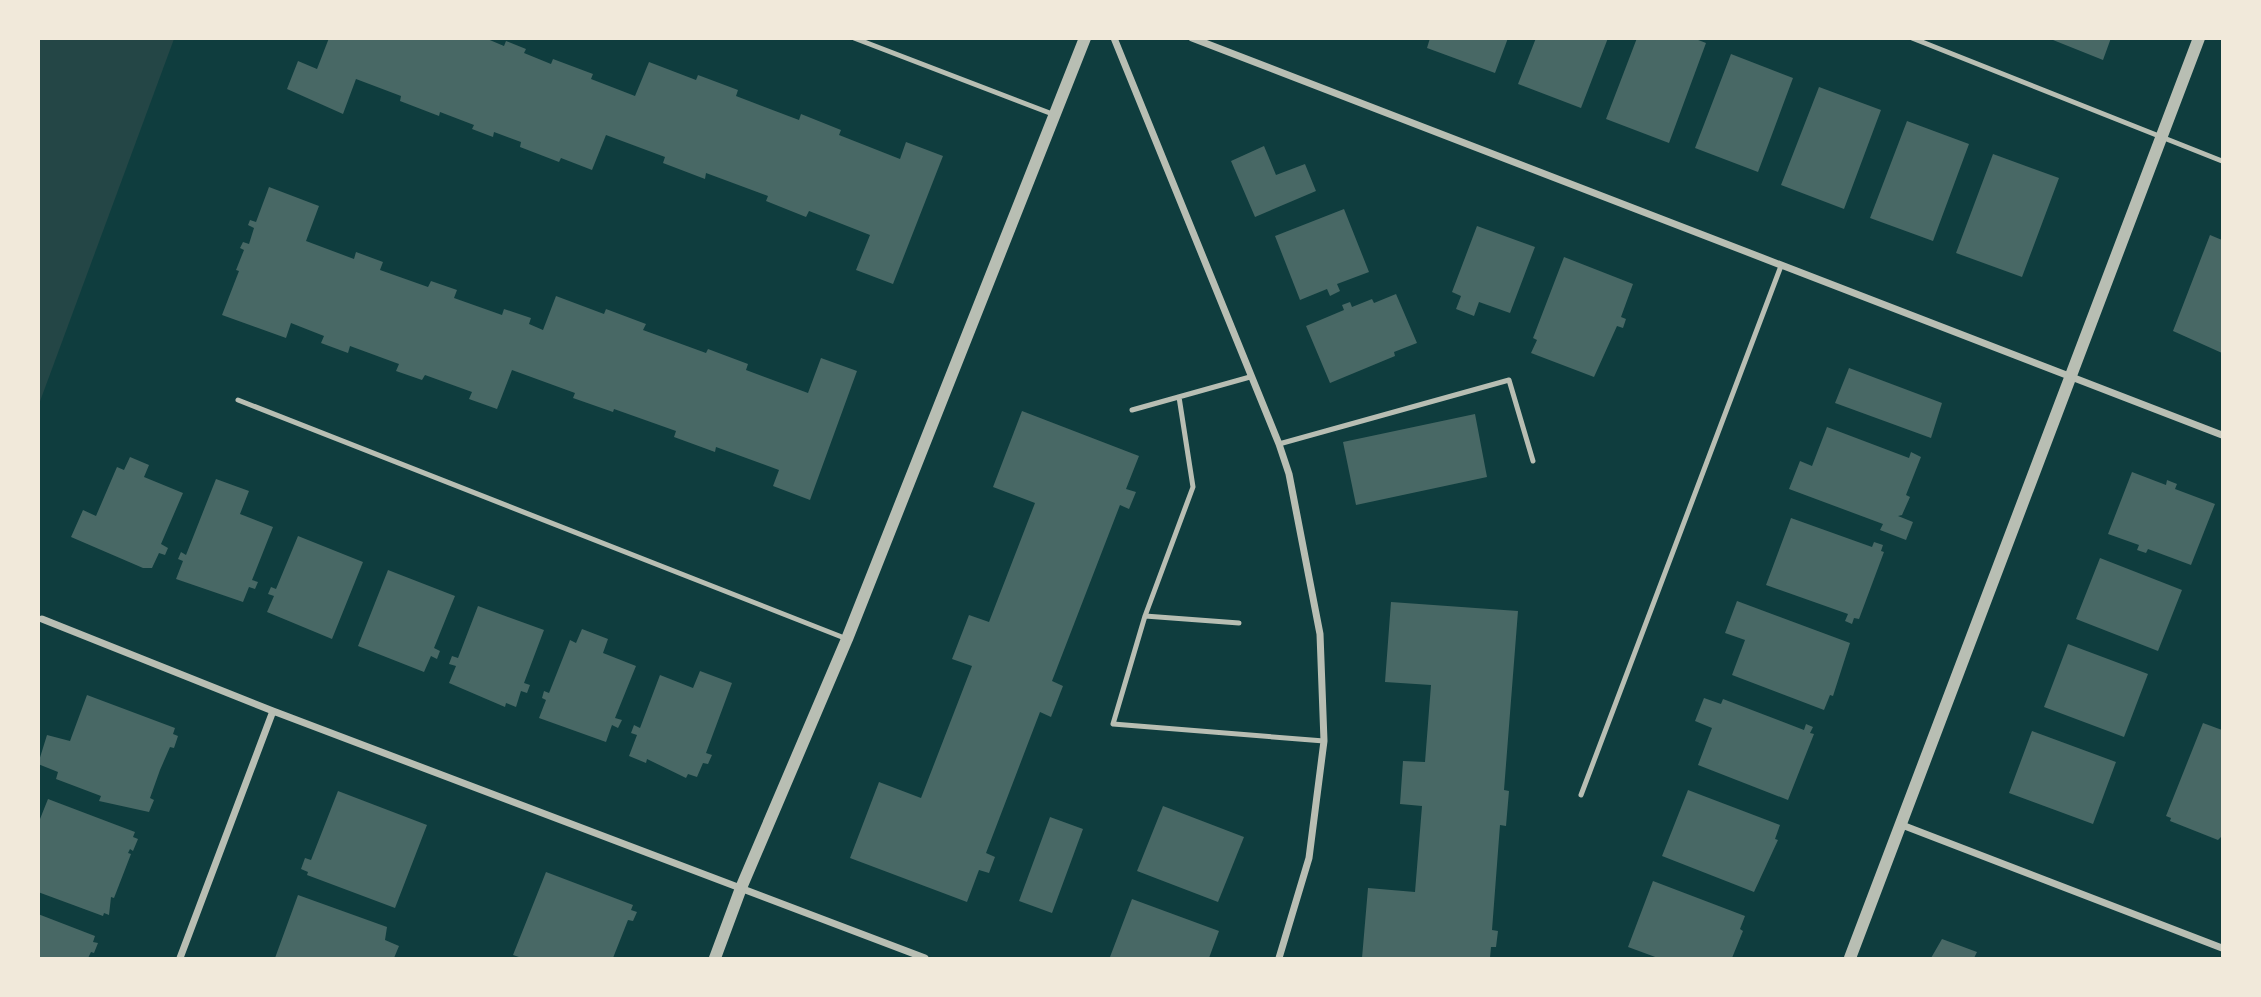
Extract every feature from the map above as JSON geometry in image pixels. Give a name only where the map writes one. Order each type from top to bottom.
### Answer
[{"type":"street","points":[[715,958],[741,888],[848,639],[1085,38]]},
{"type":"street","points":[[1114,38],[1279,444],[1289,474],[1321,634],[1324,741],[1309,858],[1279,958]]},
{"type":"street","points":[[1192,38],[2222,435]]},
{"type":"street","points":[[1850,958],[2199,38]]},
{"type":"street","points":[[42,618],[273,711],[925,958]]},
{"type":"street","points":[[180,958],[273,711]]},
{"type":"street","points":[[1902,825],[2222,948]]},
{"type":"lane","points":[[854,38],[1055,115]]},
{"type":"lane","points":[[1912,38],[2222,161]]},
{"type":"lane","points":[[1581,795],[1782,266]]},
{"type":"lane","points":[[1132,410],[1250,377]]},
{"type":"lane","points":[[1279,444],[1509,380],[1533,461]]},
{"type":"lane","points":[[1179,397],[1193,487],[1145,616],[1113,724],[1324,741]]},
{"type":"lane","points":[[238,400],[848,639]]},
{"type":"lane","points":[[1145,616],[1239,623]]},
{"type":"shaded area","points":[[38,39],[174,39],[39,404]]},
{"type":"building","points":[[329,38],[485,38],[504,46],[506,41],[526,49],[524,53],[551,64],[553,59],[593,74],[591,79],[635,96],[649,62],[696,80],[698,75],[738,90],[736,96],[799,120],[801,114],[841,130],[839,135],[900,159],[906,142],[943,156],[893,284],[856,270],[870,235],[809,211],[806,217],[766,201],[768,196],[706,173],[705,179],[663,163],[665,157],[606,135],[592,170],[561,158],[559,162],[520,147],[521,142],[494,132],[493,137],[472,129],[474,125],[440,112],[439,116],[400,101],[401,96],[356,79],[343,114],[287,89],[298,61],[317,69]]},
{"type":"building","points":[[1430,38],[1508,38],[1495,73],[1427,48]]},
{"type":"building","points":[[1536,38],[1608,38],[1581,108],[1518,84]]},
{"type":"building","points":[[1637,38],[1693,38],[1706,43],[1669,143],[1606,119]]},
{"type":"building","points":[[2048,38],[2111,38],[2103,60]]},
{"type":"building","points":[[1731,54],[1793,78],[1758,172],[1695,148]]},
{"type":"building","points":[[1819,87],[1881,110],[1844,209],[1781,185]]},
{"type":"building","points":[[1907,121],[1969,144],[1933,241],[1870,218]]},
{"type":"building","points":[[1264,146],[1276,175],[1305,164],[1316,191],[1255,217],[1231,161]]},
{"type":"building","points":[[1993,154],[2059,178],[2022,277],[1956,253]]},
{"type":"building","points":[[269,187],[319,206],[306,241],[354,259],[356,252],[383,262],[380,270],[428,287],[431,281],[457,290],[454,298],[502,315],[504,309],[531,318],[529,324],[543,330],[556,296],[604,314],[606,309],[646,324],[643,330],[706,353],[708,349],[748,364],[746,370],[808,393],[821,358],[857,371],[810,500],[773,486],[779,470],[716,447],[715,452],[674,437],[676,431],[573,398],[575,393],[512,370],[497,409],[469,399],[472,392],[425,375],[422,380],[396,371],[399,364],[350,346],[348,353],[321,343],[324,336],[291,323],[286,338],[222,315],[239,271],[236,270],[244,250],[240,248],[243,242],[249,244],[254,228],[248,225],[250,220],[256,222]]},
{"type":"building","points":[[1344,209],[1369,272],[1337,284],[1340,291],[1330,296],[1327,289],[1300,300],[1275,236]]},
{"type":"building","points":[[1477,226],[1535,247],[1510,313],[1479,302],[1474,316],[1456,309],[1461,296],[1452,292]]},
{"type":"building","points":[[2210,235],[2222,240],[2222,353],[2173,331]]},
{"type":"building","points":[[1564,257],[1633,284],[1621,317],[1626,319],[1623,328],[1617,326],[1594,377],[1531,353],[1537,340],[1533,338]]},
{"type":"building","points":[[1396,294],[1417,343],[1394,352],[1395,356],[1330,383],[1306,326],[1344,310],[1342,305],[1350,302],[1352,307],[1372,299],[1374,303]]},
{"type":"building","points":[[1849,368],[1942,403],[1931,438],[1835,403]]},
{"type":"building","points":[[1022,411],[1139,456],[1126,489],[1136,492],[1129,509],[1120,505],[1052,681],[1063,686],[1051,717],[1040,712],[986,853],[995,857],[989,873],[979,870],[967,902],[850,858],[879,782],[921,798],[972,666],[952,659],[969,615],[989,622],[1035,503],[993,487]]},
{"type":"building","points":[[1475,414],[1487,477],[1356,505],[1343,442]]},
{"type":"building","points":[[1827,427],[1909,458],[1911,452],[1921,457],[1906,495],[1910,497],[1902,515],[1898,516],[1913,522],[1906,540],[1880,530],[1883,524],[1789,489],[1800,461],[1812,466]]},
{"type":"building","points":[[130,457],[149,465],[144,477],[183,493],[161,544],[168,548],[165,555],[159,553],[152,568],[143,568],[71,537],[83,510],[96,516],[117,467],[124,470]]},
{"type":"building","points":[[2132,472],[2166,485],[2167,480],[2177,484],[2175,489],[2215,504],[2191,565],[2148,549],[2146,553],[2137,550],[2139,545],[2108,534]]},
{"type":"building","points":[[216,479],[249,491],[240,514],[273,527],[252,580],[258,582],[255,589],[249,587],[243,602],[176,579],[183,561],[178,559],[181,552],[186,555]]},
{"type":"building","points":[[1791,518],[1872,547],[1874,542],[1883,545],[1881,551],[1884,552],[1859,619],[1854,618],[1852,624],[1845,621],[1848,614],[1766,585]]},
{"type":"building","points":[[298,536],[363,562],[332,639],[267,612],[274,596],[268,594],[271,587],[276,589]]},
{"type":"building","points":[[2100,558],[2182,590],[2158,651],[2076,619]]},
{"type":"building","points":[[388,570],[455,596],[434,648],[440,651],[437,659],[431,656],[424,672],[358,646]]},
{"type":"building","points":[[1737,601],[1850,643],[1833,696],[1830,695],[1824,710],[1732,675],[1745,640],[1725,633]]},
{"type":"building","points":[[1391,602],[1518,611],[1504,790],[1509,791],[1506,826],[1500,825],[1492,930],[1498,931],[1496,947],[1491,947],[1490,958],[1362,958],[1368,888],[1415,892],[1422,806],[1400,804],[1403,761],[1425,762],[1431,685],[1385,682]]},
{"type":"building","points":[[478,606],[544,630],[524,683],[530,685],[527,693],[521,691],[516,707],[506,703],[505,707],[449,683],[456,666],[449,664],[452,656],[458,658]]},
{"type":"building","points":[[582,629],[608,639],[603,653],[636,666],[615,718],[622,720],[618,728],[612,725],[606,742],[539,718],[546,700],[542,698],[544,691],[549,693],[570,640],[576,643]]},
{"type":"building","points":[[2068,644],[2148,674],[2124,737],[2044,707]]},
{"type":"building","points":[[700,671],[732,683],[706,753],[712,755],[708,764],[703,763],[697,777],[688,774],[686,778],[647,759],[646,763],[629,756],[637,735],[631,733],[634,725],[640,728],[660,675],[693,688]]},
{"type":"building","points":[[87,695],[175,728],[173,734],[178,736],[160,770],[150,798],[154,800],[149,812],[99,801],[101,796],[56,779],[58,772],[38,764],[47,735],[70,741]]},
{"type":"building","points":[[1704,698],[1721,704],[1723,699],[1804,730],[1806,724],[1813,727],[1810,733],[1814,734],[1788,800],[1698,765],[1712,728],[1695,721]]},
{"type":"building","points":[[2203,723],[2222,730],[2222,836],[2218,840],[2170,821],[2171,818],[2166,816]]},
{"type":"building","points":[[2032,731],[2116,762],[2093,824],[2009,793]]},
{"type":"building","points":[[1688,790],[1780,825],[1775,839],[1778,840],[1754,892],[1662,856]]},
{"type":"building","points":[[338,791],[427,825],[395,908],[307,875],[308,872],[301,869],[305,858],[311,860]]},
{"type":"building","points":[[48,799],[135,832],[133,837],[138,839],[133,851],[130,849],[128,853],[131,854],[114,898],[111,897],[109,915],[104,913],[103,916],[38,892],[38,824]]},
{"type":"building","points":[[1163,806],[1244,837],[1218,902],[1137,871]]},
{"type":"building","points":[[1050,817],[1083,829],[1052,913],[1019,901]]},
{"type":"building","points":[[546,872],[633,905],[631,910],[637,912],[633,921],[628,920],[613,958],[522,958],[513,955]]},
{"type":"building","points":[[1653,881],[1745,916],[1740,929],[1743,931],[1732,958],[1658,958],[1628,947]]},
{"type":"building","points":[[298,895],[387,927],[385,940],[399,946],[394,958],[275,958]]},
{"type":"building","points":[[1132,899],[1219,931],[1209,958],[1110,957]]},
{"type":"building","points":[[38,914],[95,936],[93,942],[98,943],[94,953],[91,952],[88,958],[38,958]]},
{"type":"building","points":[[1942,939],[1977,952],[1974,958],[1931,958]]}]
